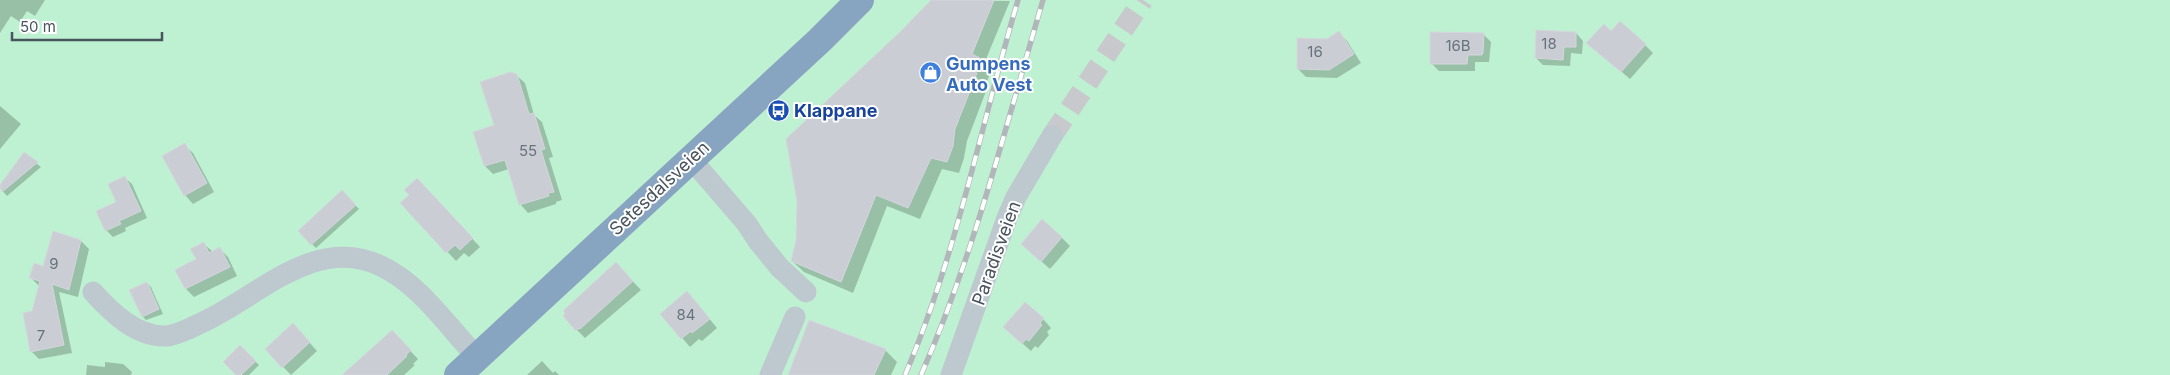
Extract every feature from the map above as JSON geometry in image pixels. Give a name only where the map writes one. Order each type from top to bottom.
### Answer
[{"type":"highway","name":"Setesdalsveien","points":[[468,366],[820,40],[860,0]]},
{"type":"street","name":"Paradisveien","points":[[951,375],[1016,196],[1052,136]]},
{"type":"street","points":[[690,159],[747,224],[758,242],[780,268],[806,292]]},
{"type":"street","points":[[93,292],[110,310],[125,322],[144,332],[165,336],[180,333],[219,315],[270,282],[310,262],[343,257],[361,259],[381,266],[413,288],[468,366]]},
{"type":"street","points":[[770,375],[795,317]]},
{"type":"green space","points":[[0,0],[2170,0],[2170,375],[0,375]]},
{"type":"building","points":[[931,0],[994,0],[972,54],[980,58],[975,72],[977,73],[955,129],[953,146],[947,162],[931,158],[908,208],[876,195],[841,282],[791,261],[796,240],[797,202],[786,139],[901,31]]},
{"type":"building","points":[[1620,21],[1646,44],[1621,72],[1586,43],[1604,24],[1611,31]]},
{"type":"building","points":[[1536,30],[1576,32],[1576,47],[1564,47],[1563,60],[1535,58]]},
{"type":"building","points":[[1339,31],[1354,54],[1329,70],[1297,69],[1297,38],[1327,39]]},
{"type":"building","points":[[1430,32],[1484,33],[1482,55],[1468,55],[1467,64],[1430,64]]},
{"type":"building","points":[[510,72],[517,74],[529,114],[534,113],[545,149],[541,150],[554,192],[548,193],[549,196],[519,205],[505,160],[484,166],[473,132],[494,125],[480,82]]},
{"type":"building","points":[[185,143],[207,183],[184,196],[162,156]]},
{"type":"building","points":[[24,152],[38,162],[2,192],[0,185]]},
{"type":"building","points":[[125,176],[141,211],[119,221],[121,224],[105,231],[96,211],[116,202],[108,184]]},
{"type":"building","points":[[417,178],[473,238],[460,250],[455,245],[446,253],[400,203],[409,195],[404,190]]},
{"type":"building","points":[[342,190],[356,205],[311,245],[298,231]]},
{"type":"building","points":[[1042,219],[1062,237],[1041,262],[1021,244]]},
{"type":"building","points":[[53,231],[81,240],[69,290],[52,284],[64,345],[30,352],[23,313],[32,311],[40,281],[29,278],[34,263],[43,266]]},
{"type":"building","points":[[204,242],[209,253],[220,247],[230,267],[185,289],[175,270],[196,259],[190,249]]},
{"type":"building","points":[[616,262],[633,281],[576,331],[563,316],[565,313],[563,311]]},
{"type":"building","points":[[147,282],[159,309],[142,317],[129,290]]},
{"type":"building","points":[[687,291],[710,319],[681,339],[660,314]]},
{"type":"building","points":[[1025,302],[1044,318],[1040,323],[1042,325],[1029,341],[1026,339],[1022,344],[1003,327]]},
{"type":"building","points":[[809,320],[886,349],[874,375],[788,375]]},
{"type":"building","points":[[293,323],[310,342],[282,368],[265,349]]},
{"type":"building","points":[[392,330],[411,350],[387,375],[342,375]]},
{"type":"building","points":[[240,345],[256,361],[241,375],[236,375],[223,362]]},
{"type":"tunnel","points":[[1052,136],[1143,0]]},
{"type":"railway","points":[[905,375],[923,329],[954,236],[1018,0]]},
{"type":"railway","points":[[921,375],[940,330],[973,237],[1043,0]]},
{"type":"place","name":"Gumpens Auto Vest","points":[[930,73]]},
{"type":"place","name":"Klappane","points":[[778,110]]}]
